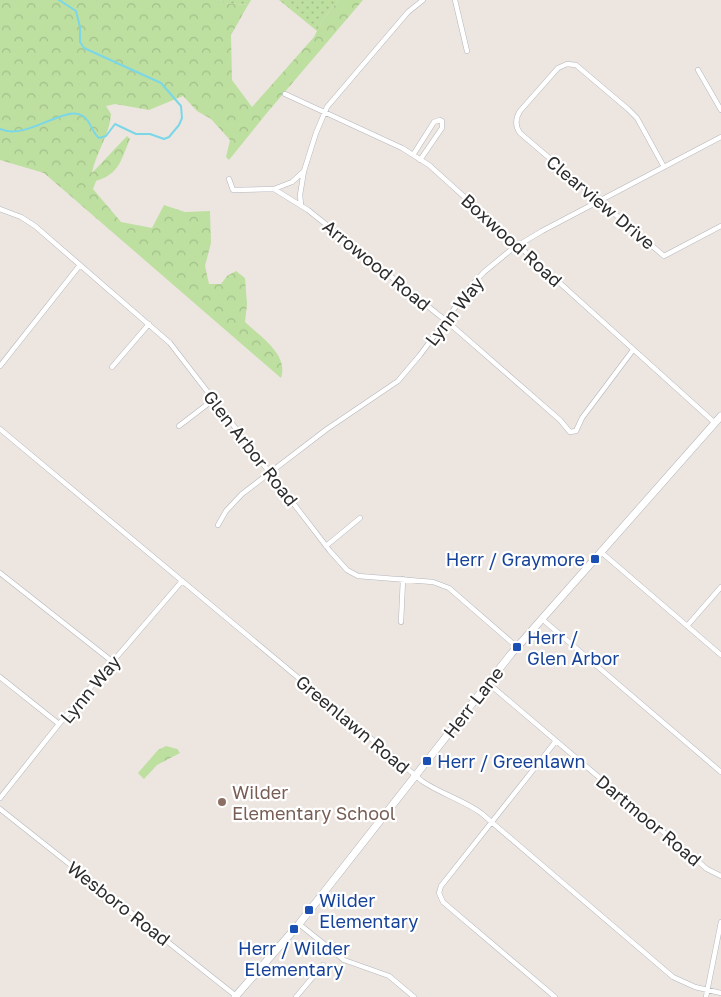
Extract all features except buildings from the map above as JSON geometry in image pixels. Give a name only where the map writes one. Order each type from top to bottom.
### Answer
[{"type":"main road","name":"Herr Lane","points":[[236,997],[299,924],[517,647],[721,416]]},
{"type":"street","points":[[301,205],[300,196],[304,171],[325,112],[342,88],[408,12],[423,0]]},
{"type":"street","points":[[456,0],[467,51]]},
{"type":"street","name":"Clearview Drive","points":[[664,167],[645,130],[628,109],[580,68],[572,64],[558,68],[520,111],[517,117],[516,124],[520,133],[664,256],[721,226]]},
{"type":"street","points":[[698,70],[721,110]]},
{"type":"street","name":"Boxwood Road","points":[[285,94],[413,155],[438,173],[714,424]]},
{"type":"street","points":[[413,155],[434,122],[442,121],[442,128],[420,160]]},
{"type":"street","name":"Lynn Way","points":[[218,525],[234,501],[327,429],[398,381],[471,286],[484,272],[517,245],[721,137]]},
{"type":"street","points":[[229,179],[231,188],[235,190],[274,189],[292,182],[304,171]]},
{"type":"street","name":"Arrowood Road","points":[[274,189],[301,205],[446,320],[560,420],[570,432],[576,431],[582,418],[633,350]]},
{"type":"street","name":"Glen Arbor Road","points":[[0,209],[21,217],[35,226],[170,343],[340,564],[354,574],[370,578],[433,582],[445,586],[517,647]]},
{"type":"street","points":[[0,366],[80,265]]},
{"type":"street","points":[[112,367],[149,324]]},
{"type":"street","points":[[180,426],[214,400]]},
{"type":"street","name":"Greenlawn Road","points":[[0,428],[415,775],[433,789],[474,808],[492,822],[673,977],[695,987],[721,993]]},
{"type":"street","points":[[326,546],[360,518]]},
{"type":"street","points":[[601,552],[721,655]]},
{"type":"street","points":[[0,573],[113,662]]},
{"type":"street","points":[[401,622],[403,580]]},
{"type":"street","name":"Lynn Way","points":[[0,798],[60,724],[182,581]]},
{"type":"street","points":[[687,626],[721,587]]},
{"type":"street","points":[[542,619],[721,772]]},
{"type":"street","points":[[0,677],[60,724]]},
{"type":"street","name":"Dartmoor Road","points":[[488,682],[700,863],[721,876]]},
{"type":"street","points":[[555,997],[440,897],[440,890],[441,886],[556,740]]},
{"type":"street","name":"Wesboro Road","points":[[0,810],[236,997]]},
{"type":"street","points":[[706,997],[721,922]]},
{"type":"street","points":[[299,924],[344,960],[389,976],[414,997]]},
{"type":"street","points":[[296,997],[324,965]]},
{"type":"green space","points":[[0,0],[220,0],[224,3],[248,5],[231,35],[232,80],[252,107],[314,37],[323,19],[339,0],[363,0],[229,160],[226,157],[230,140],[211,119],[197,111],[183,96],[149,110],[115,104],[106,106],[111,114],[110,121],[92,173],[127,136],[130,139],[119,165],[110,174],[96,181],[93,189],[121,222],[152,228],[164,205],[185,212],[210,211],[211,243],[205,266],[209,284],[221,284],[227,276],[236,271],[245,278],[247,304],[245,322],[266,340],[277,354],[281,362],[281,378],[44,173],[0,160]]},
{"type":"green space","points":[[220,0],[251,0],[248,5],[224,3]]},
{"type":"green space","points":[[279,0],[339,0],[323,19],[317,31]]},
{"type":"green space","points":[[166,746],[177,749],[180,753],[157,765],[144,779],[138,773],[158,750]]},
{"type":"waterway","points":[[0,129],[22,130],[56,118],[75,114],[86,118],[99,138],[106,136],[115,124],[136,134],[150,134],[164,139],[169,137],[179,125],[182,118],[181,106],[161,83],[84,48],[80,42],[80,27],[76,11],[59,0]]},
{"type":"place","name":"Herr / Graymore","points":[[595,559]]},
{"type":"place","name":"Herr / Glen Arbor","points":[[517,647]]},
{"type":"place","name":"Herr / Greenlawn","points":[[427,761]]},
{"type":"place","name":"Wilder Elementary School","points":[[222,802]]},
{"type":"place","name":"Wilder Elementary","points":[[309,910]]},
{"type":"place","name":"Herr / Wilder Elementary","points":[[294,929]]}]
